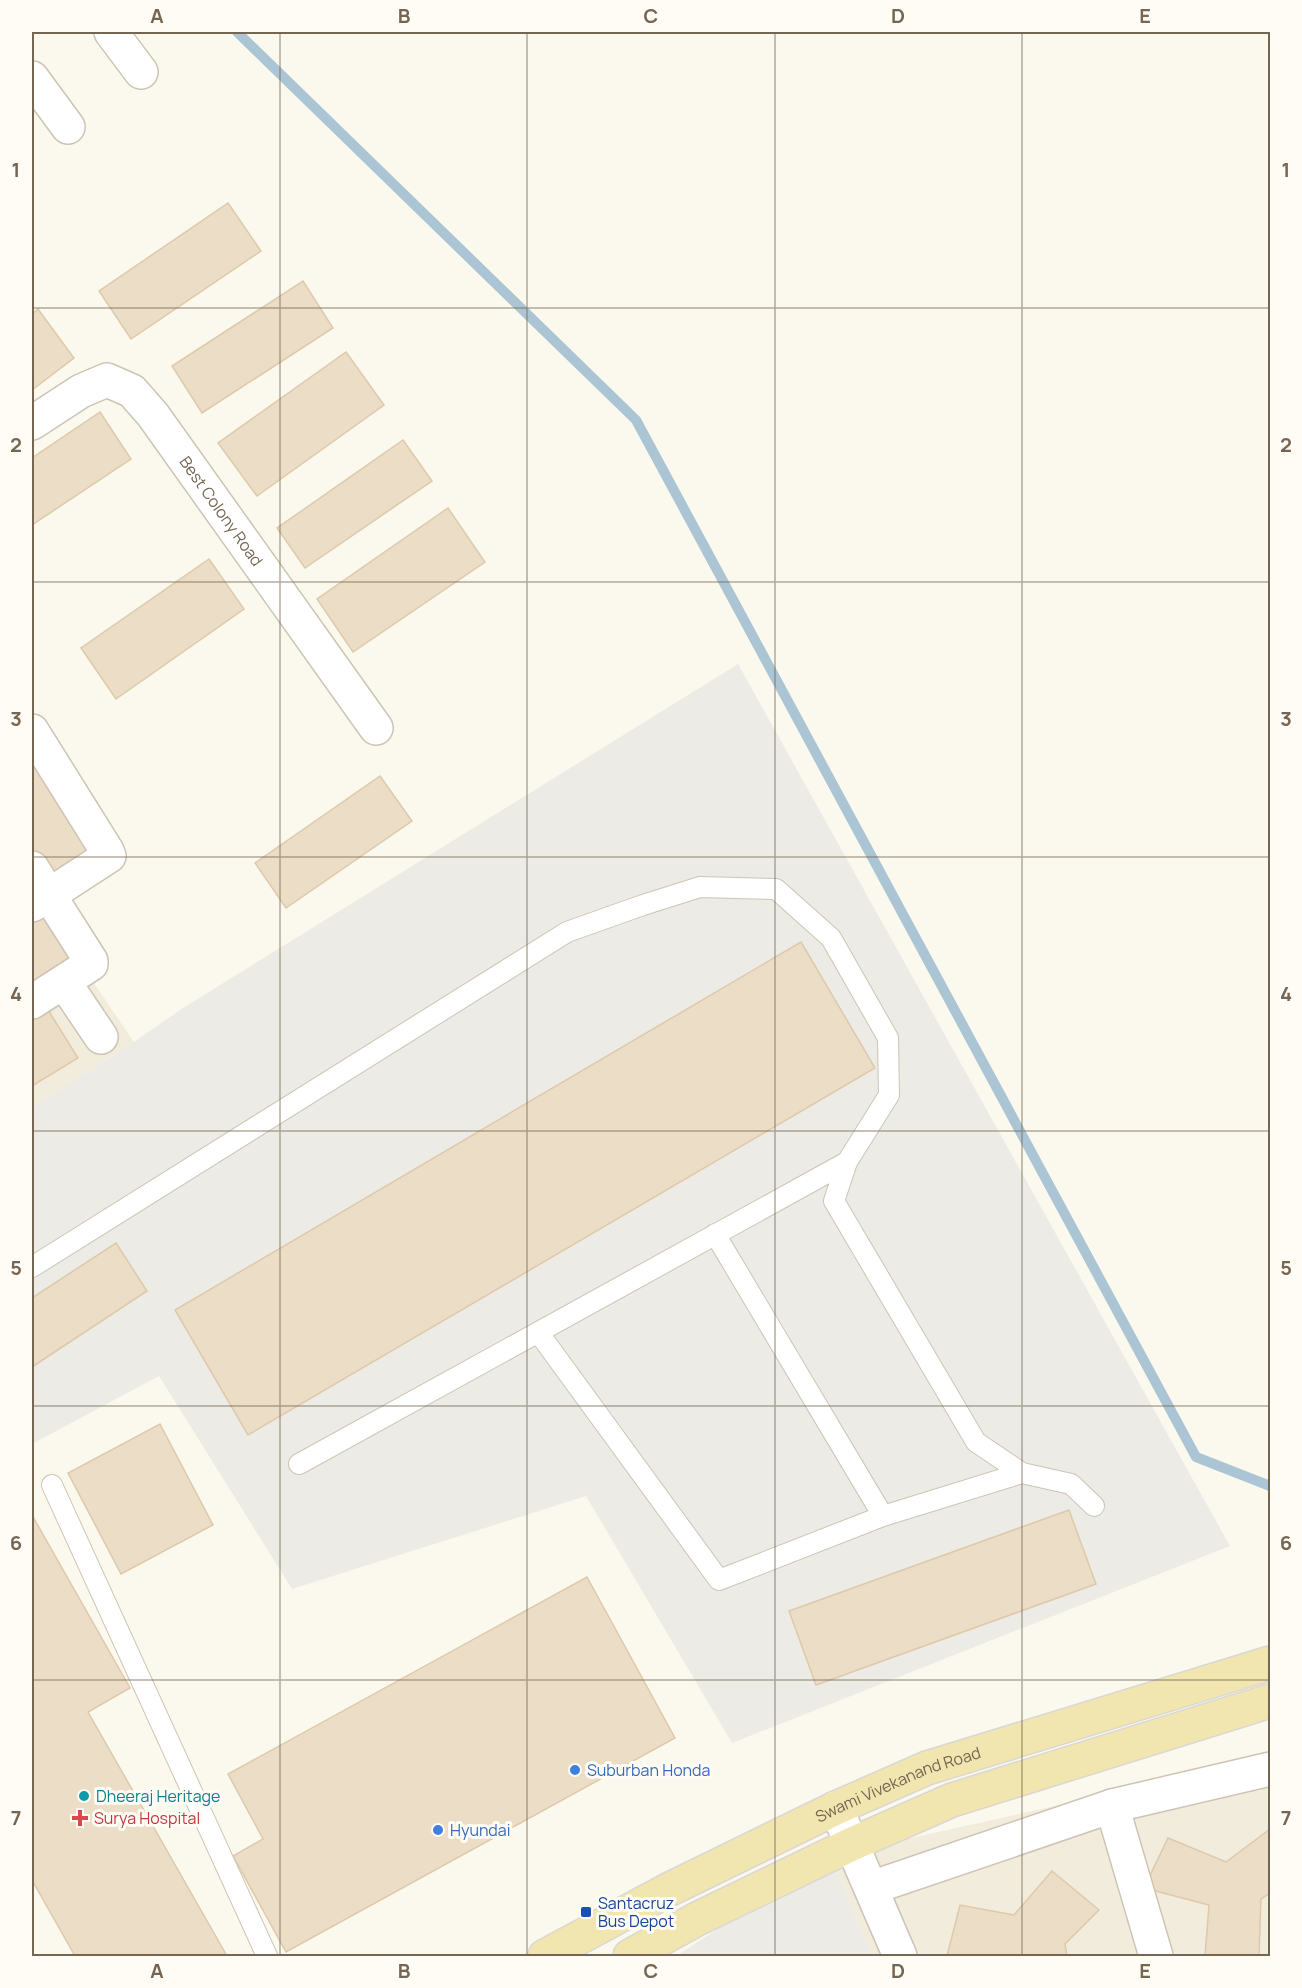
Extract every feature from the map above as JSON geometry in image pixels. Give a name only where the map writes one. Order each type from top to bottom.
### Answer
[{"type":"main road","name":"Swami Vivekanand Road","points":[[545,1956],[666,1891],[836,1808],[927,1768],[1270,1662]]},
{"type":"main road","points":[[1199,1684],[1210,1720]]},
{"type":"main road","name":"Swami Vivekanand Road","points":[[630,1956],[697,1920],[852,1844],[952,1800],[1270,1701]]},
{"type":"street","points":[[111,32],[141,72]]},
{"type":"street","points":[[32,78],[68,127]]},
{"type":"street","name":"Best Colony Road","points":[[32,423],[81,391],[107,380],[132,391],[153,416],[376,728]]},
{"type":"street","points":[[32,731],[108,856],[37,890],[91,961],[89,966],[32,1002]]},
{"type":"street","points":[[64,982],[100,1037]]},
{"type":"street","points":[[871,1888],[1112,1806],[1270,1769]]},
{"type":"street","points":[[1112,1806],[1156,1956]]},
{"type":"street","points":[[836,1808],[900,1956]]},
{"type":"lane","points":[[32,1267],[567,932],[700,887],[776,889],[831,938],[888,1038],[889,1095],[847,1162],[834,1201],[976,1442],[1022,1473],[1071,1484],[1094,1506]]},
{"type":"lane","points":[[299,1464],[847,1162]]},
{"type":"lane","points":[[715,1234],[883,1516]]},
{"type":"lane","points":[[538,1332],[719,1580],[883,1516],[1022,1473]]},
{"type":"lane","points":[[52,1485],[267,1956]]},
{"type":"shaded area","points":[[738,664],[1230,1546],[732,1743],[586,1496],[292,1589],[159,1376],[32,1444],[32,1107],[183,1008]]},
{"type":"shaded area","points":[[32,892],[134,1042],[32,1107]]},
{"type":"shaded area","points":[[1270,1758],[1270,1956],[872,1956],[830,1856]]},
{"type":"shaded area","points":[[830,1856],[872,1956],[676,1956]]},
{"type":"building","points":[[228,203],[261,251],[131,339],[99,291]]},
{"type":"building","points":[[303,281],[333,328],[202,413],[172,366]]},
{"type":"building","points":[[38,309],[74,358],[32,390],[32,314]]},
{"type":"building","points":[[346,352],[384,405],[257,496],[218,443]]},
{"type":"building","points":[[100,412],[131,459],[32,525],[32,458]]},
{"type":"building","points":[[403,440],[432,481],[305,568],[277,528]]},
{"type":"building","points":[[448,508],[485,562],[353,652],[317,599]]},
{"type":"building","points":[[209,559],[244,609],[116,699],[81,648]]},
{"type":"building","points":[[32,738],[100,848],[48,881],[32,855]]},
{"type":"building","points":[[380,776],[412,821],[286,908],[255,863]]},
{"type":"building","points":[[44,906],[80,963],[32,993],[32,914]]},
{"type":"building","points":[[801,942],[875,1068],[248,1435],[175,1310]]},
{"type":"building","points":[[45,1005],[78,1058],[32,1086],[32,1014]]},
{"type":"building","points":[[116,1243],[147,1291],[32,1367],[32,1298]]},
{"type":"building","points":[[160,1424],[213,1525],[121,1574],[68,1473]]},
{"type":"building","points":[[1069,1510],[1096,1584],[816,1685],[789,1611]]},
{"type":"building","name":"Dheeraj Heritage","points":[[32,1515],[130,1688],[88,1712],[227,1956],[75,1956],[32,1880]]},
{"type":"building","points":[[587,1577],[675,1738],[286,1952],[233,1856],[263,1839],[228,1774]]},
{"type":"building","points":[[1270,1829],[1270,1893],[1261,1899],[1259,1956],[1205,1956],[1209,1905],[1144,1888],[1168,1838],[1226,1862]]},
{"type":"building","points":[[1052,1871],[1099,1910],[1065,1944],[1067,1956],[947,1956],[960,1905],[1014,1915]]},
{"type":"waterway","points":[[237,32],[636,420],[1196,1457],[1270,1486]]},
{"type":"place","name":"Suburban Honda","points":[[575,1770]]},
{"type":"place","name":"Dheeraj Heritage","points":[[84,1796]]},
{"type":"place","name":"Surya Hospital","points":[[80,1818]]},
{"type":"place","name":"Hyundai","points":[[438,1830]]},
{"type":"place","name":"Santacruz Bus Depot","points":[[586,1912]]}]
